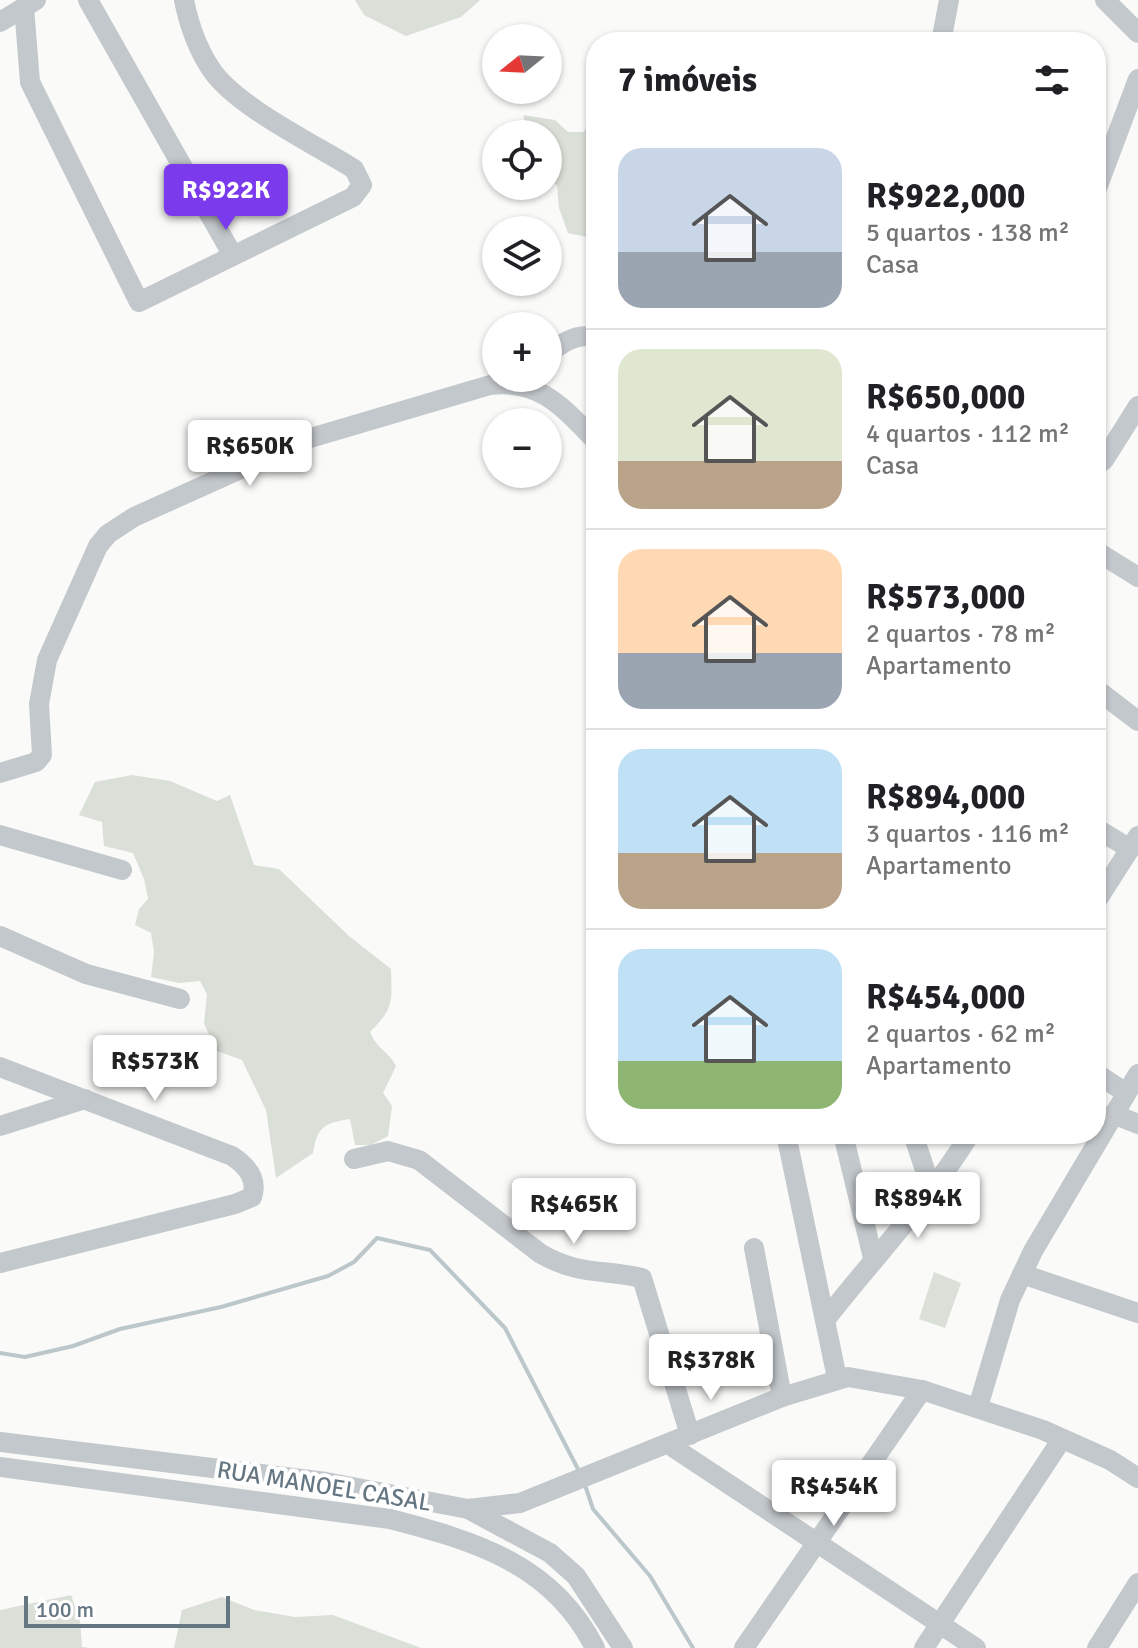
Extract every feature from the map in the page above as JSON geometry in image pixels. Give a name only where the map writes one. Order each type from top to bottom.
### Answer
[{"type":"street","points":[[88,0],[232,254]]},
{"type":"street","points":[[30,4],[30,82],[139,302],[353,197],[362,185],[354,169],[248,104],[212,72],[191,31],[184,0]]},
{"type":"street","points":[[943,32],[949,0]]},
{"type":"street","points":[[1105,0],[1138,33]]},
{"type":"street","points":[[0,22],[30,4]]},
{"type":"street","points":[[1106,164],[1138,79]]},
{"type":"street","points":[[562,346],[575,337],[586,335]]},
{"type":"street","points":[[0,773],[36,762],[42,755],[39,704],[47,660],[98,546],[108,534],[134,517],[307,439],[482,388]]},
{"type":"street","points":[[540,392],[563,407],[586,431]]},
{"type":"street","points":[[1106,452],[1138,406]]},
{"type":"street","points":[[1106,565],[1138,577]]},
{"type":"street","points":[[1106,697],[1138,721]]},
{"type":"street","points":[[1106,832],[1134,843],[1106,886]]},
{"type":"street","points":[[0,835],[122,870]]},
{"type":"street","points":[[0,936],[86,974],[180,999]]},
{"type":"street","points":[[0,1067],[232,1156],[246,1166],[254,1190],[252,1197],[235,1204],[0,1263]]},
{"type":"street","points":[[1106,1126],[1138,1074]]},
{"type":"street","points":[[1106,1080],[1126,1093]]},
{"type":"street","points":[[0,1126],[85,1099]]},
{"type":"street","points":[[1113,1114],[1138,1124]]},
{"type":"street","points":[[788,1144],[837,1378]]},
{"type":"street","points":[[845,1144],[873,1258]]},
{"type":"street","points":[[916,1144],[932,1191]]},
{"type":"street","points":[[826,1319],[873,1258],[932,1191],[963,1144]]},
{"type":"street","points":[[978,1407],[1010,1300],[1096,1144]]},
{"type":"street","points":[[354,1159],[388,1151],[419,1160],[541,1254],[562,1266],[585,1272],[642,1278],[690,1435]]},
{"type":"street","points":[[754,1248],[782,1397]]},
{"type":"street","points":[[1022,1274],[1138,1313]]},
{"type":"street","points":[[468,1509],[520,1503],[782,1397],[837,1378],[922,1390],[978,1407],[1110,1460],[1138,1478]]},
{"type":"street","points":[[744,1648],[922,1390]]},
{"type":"street","points":[[924,1648],[1062,1439]]},
{"type":"street","points":[[0,1442],[326,1482],[468,1509],[504,1526],[559,1560],[576,1576],[623,1648]]},
{"type":"street","points":[[668,1444],[976,1648]]},
{"type":"street","name":"RUA MANOEL CASAL","points":[[0,1467],[362,1514],[453,1535],[527,1569],[550,1585],[569,1605],[595,1648]]},
{"type":"street","points":[[453,1535],[497,1543],[550,1572],[585,1609],[612,1648]]},
{"type":"street","points":[[1097,1648],[1138,1583]]},
{"type":"shaded area","points":[[355,0],[480,0],[461,17],[406,36],[364,15]]},
{"type":"shaded area","points":[[523,115],[555,120],[525,120]]},
{"type":"shaded area","points":[[562,126],[568,132],[584,132],[586,127],[586,237],[568,233],[559,208],[558,200],[562,200]]},
{"type":"shaded area","points":[[132,775],[170,781],[217,801],[230,795],[254,865],[279,869],[349,936],[391,969],[390,1004],[384,1017],[370,1032],[396,1066],[383,1093],[392,1106],[388,1136],[371,1145],[355,1145],[350,1119],[334,1122],[320,1132],[313,1153],[276,1178],[266,1110],[242,1060],[217,1051],[204,1024],[207,994],[200,981],[179,983],[151,977],[154,952],[151,933],[135,925],[139,909],[148,899],[133,853],[104,846],[102,822],[79,815],[95,782]]},
{"type":"shaded area","points":[[934,1272],[961,1283],[945,1328],[919,1319]]},
{"type":"shaded area","points":[[71,1595],[80,1621],[82,1647],[90,1648],[0,1648],[0,1610]]},
{"type":"shaded area","points":[[222,1597],[254,1610],[295,1617],[333,1615],[421,1648],[174,1648],[182,1610]]},
{"type":"waterway","points":[[0,1353],[25,1357],[73,1346],[120,1329],[221,1307],[328,1276],[354,1262],[377,1238],[430,1250],[505,1328],[580,1473]]},
{"type":"waterway","points":[[585,1485],[593,1509],[650,1576],[693,1648]]}]
